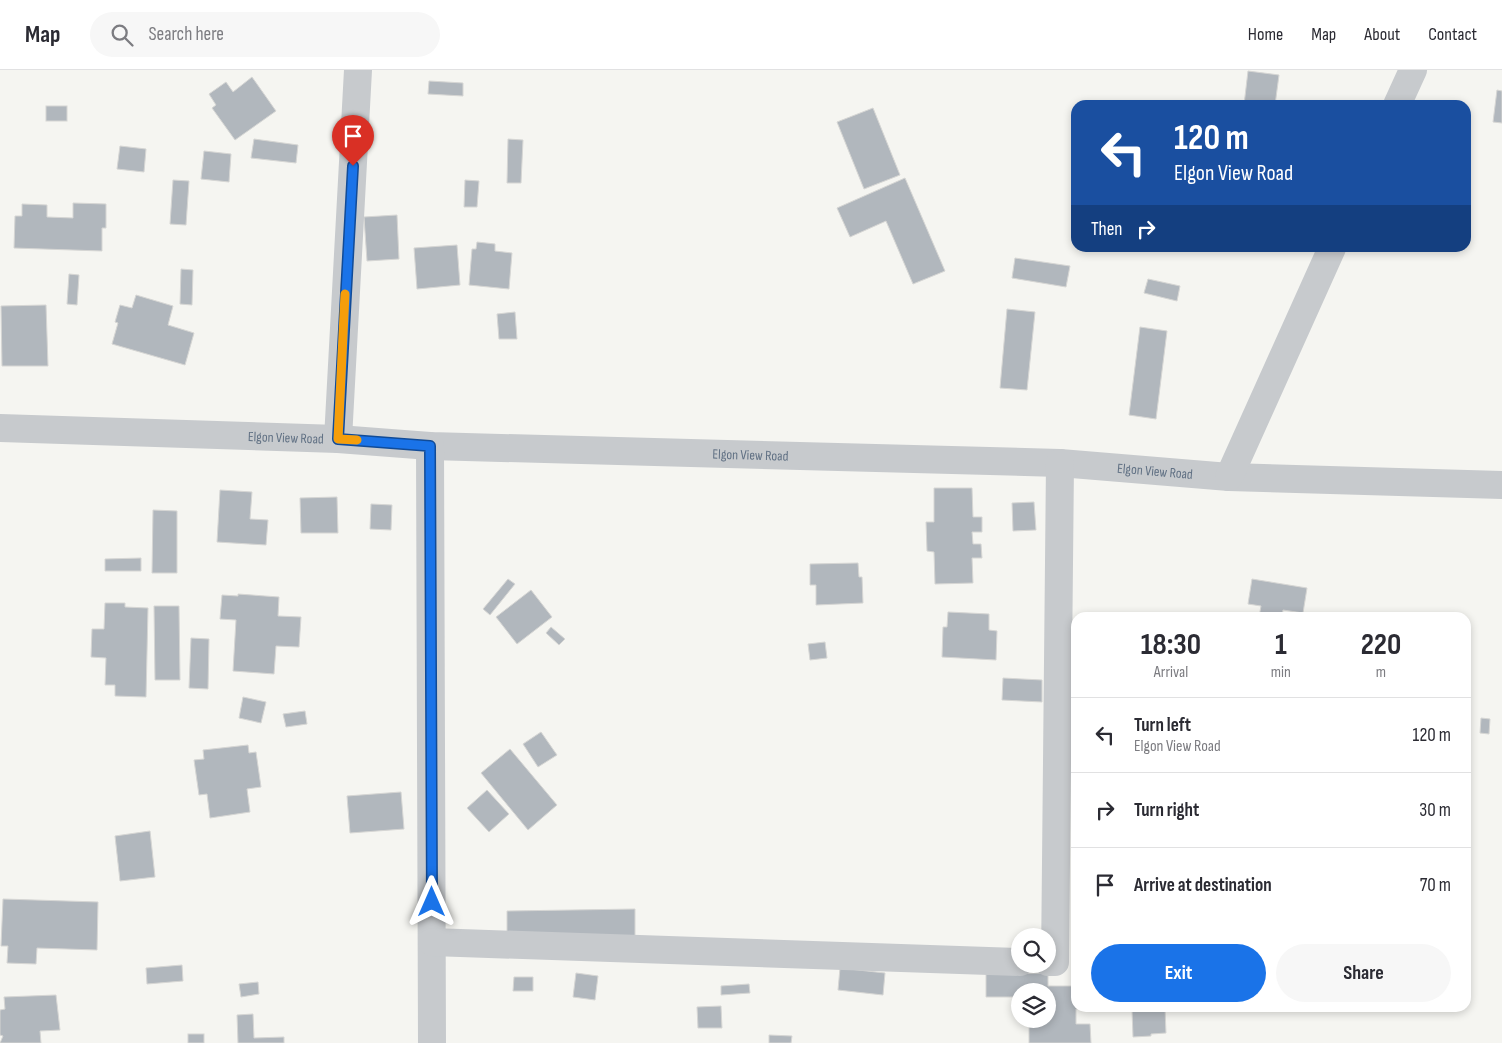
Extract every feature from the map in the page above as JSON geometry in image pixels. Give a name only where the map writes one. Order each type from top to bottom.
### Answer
[{"type":"street","points":[[338,439],[358,70]]},
{"type":"street","points":[[1399,100],[1413,70]]},
{"type":"street","points":[[1229,477],[1330,252]]},
{"type":"street","name":"Elgon View Road","points":[[0,428],[338,439],[430,446],[1060,463],[1229,477],[1502,485]]},
{"type":"street","points":[[430,446],[432,1043]]},
{"type":"street","points":[[1060,463],[1060,962]]},
{"type":"street","points":[[432,942],[1011,962]]},
{"type":"building","points":[[1248,71],[1279,75],[1276,100],[1245,100]]},
{"type":"building","points":[[252,77],[276,111],[235,140],[212,108],[216,105],[209,94],[226,82],[233,92]]},
{"type":"building","points":[[429,81],[463,83],[463,96],[428,94]]},
{"type":"building","points":[[1497,90],[1502,91],[1502,123],[1493,122]]},
{"type":"building","points":[[46,106],[67,106],[67,121],[46,121]]},
{"type":"building","points":[[873,108],[900,175],[864,189],[837,122]]},
{"type":"building","points":[[254,139],[298,145],[296,163],[251,158]]},
{"type":"building","points":[[508,139],[523,140],[521,183],[507,183]]},
{"type":"building","points":[[120,146],[146,149],[144,172],[117,169]]},
{"type":"building","points":[[204,151],[231,154],[229,182],[201,179]]},
{"type":"building","points":[[905,178],[945,271],[913,284],[886,221],[850,237],[837,208]]},
{"type":"building","points":[[173,180],[189,181],[186,225],[170,224]]},
{"type":"building","points":[[465,180],[479,181],[477,207],[464,207]]},
{"type":"building","points":[[73,203],[106,204],[106,228],[102,228],[102,251],[14,248],[15,216],[22,216],[22,204],[47,205],[47,217],[73,218]]},
{"type":"building","points":[[397,215],[399,259],[367,261],[364,217]]},
{"type":"building","points":[[477,242],[495,244],[495,251],[512,253],[509,289],[469,285],[472,249],[476,249]]},
{"type":"building","points":[[457,245],[460,285],[417,289],[414,248]]},
{"type":"building","points":[[1015,258],[1070,266],[1066,287],[1012,278]]},
{"type":"building","points":[[181,269],[193,270],[192,305],[180,304]]},
{"type":"building","points":[[69,274],[79,275],[77,305],[67,304]]},
{"type":"building","points":[[1148,279],[1180,286],[1177,301],[1144,293]]},
{"type":"building","points":[[136,295],[173,306],[168,325],[194,333],[185,365],[112,344],[118,323],[115,322],[120,305],[132,308]]},
{"type":"building","points":[[46,305],[48,366],[2,366],[1,306]]},
{"type":"building","points":[[1007,309],[1035,312],[1027,390],[1000,388]]},
{"type":"building","points":[[515,312],[517,339],[499,339],[497,314]]},
{"type":"building","points":[[1140,327],[1167,331],[1156,419],[1129,415]]},
{"type":"building","points":[[934,488],[972,488],[973,517],[982,517],[982,532],[972,532],[973,544],[981,544],[982,558],[972,558],[973,583],[935,584],[934,552],[927,551],[926,522],[934,522]]},
{"type":"building","points":[[220,490],[252,492],[250,519],[268,520],[266,545],[217,542]]},
{"type":"building","points":[[337,497],[338,533],[301,533],[300,498]]},
{"type":"building","points":[[1034,502],[1036,530],[1013,531],[1012,503]]},
{"type":"building","points":[[371,504],[392,505],[391,530],[370,529]]},
{"type":"building","points":[[153,510],[177,511],[177,573],[152,573]]},
{"type":"building","points":[[141,558],[141,571],[105,571],[105,559]]},
{"type":"building","points":[[858,563],[859,577],[862,577],[863,603],[816,605],[816,585],[810,585],[810,564]]},
{"type":"building","points":[[508,579],[515,584],[490,615],[483,609]]},
{"type":"building","points":[[1252,579],[1307,588],[1303,612],[1283,610],[1283,612],[1260,612],[1261,606],[1248,604]]},
{"type":"building","points":[[531,590],[552,617],[517,644],[496,617]]},
{"type":"building","points":[[238,594],[279,597],[278,616],[301,617],[299,647],[276,646],[274,674],[233,671],[236,620],[220,619],[222,595],[238,596]]},
{"type":"building","points":[[105,603],[125,603],[125,607],[148,608],[146,697],[115,696],[115,685],[105,685],[106,658],[91,657],[92,629],[104,629]]},
{"type":"building","points":[[154,606],[179,606],[180,680],[155,680]]},
{"type":"building","points":[[948,612],[989,614],[989,630],[997,631],[996,660],[942,657],[943,627],[947,627]]},
{"type":"building","points":[[551,627],[565,639],[559,645],[546,633]]},
{"type":"building","points":[[191,638],[209,639],[208,689],[189,688]]},
{"type":"building","points":[[1070,639],[1071,709],[1067,709]]},
{"type":"building","points":[[825,642],[827,658],[810,660],[808,644]]},
{"type":"building","points":[[1003,678],[1042,680],[1042,702],[1002,700]]},
{"type":"building","points":[[243,697],[266,702],[261,723],[239,718]]},
{"type":"building","points":[[305,711],[307,724],[286,727],[283,714]]},
{"type":"building","points":[[1481,718],[1490,719],[1489,734],[1480,733]]},
{"type":"building","points":[[541,732],[557,755],[538,767],[523,744]]},
{"type":"building","points":[[248,745],[249,753],[256,752],[261,787],[247,789],[250,812],[210,818],[207,794],[199,795],[194,760],[204,759],[203,750]]},
{"type":"building","points":[[510,749],[557,805],[528,830],[481,773]]},
{"type":"building","points":[[487,790],[509,814],[489,832],[467,808]]},
{"type":"building","points":[[401,792],[404,829],[350,833],[347,796]]},
{"type":"building","points":[[150,831],[155,877],[120,881],[115,836]]},
{"type":"building","points":[[3,899],[98,902],[97,950],[37,948],[36,964],[7,963],[8,946],[1,946]]},
{"type":"building","points":[[635,909],[635,936],[507,937],[507,911]]},
{"type":"building","points":[[182,965],[183,981],[147,984],[146,968]]},
{"type":"building","points":[[840,968],[885,973],[883,995],[838,990]]},
{"type":"building","points":[[576,973],[598,976],[595,1000],[573,997]]},
{"type":"building","points":[[1048,973],[1048,983],[1011,983],[1011,997],[986,997],[986,974]]},
{"type":"building","points":[[514,977],[533,977],[533,991],[513,991]]},
{"type":"building","points":[[258,982],[259,994],[241,997],[239,984]]},
{"type":"building","points":[[749,984],[750,993],[721,995],[721,986]]},
{"type":"building","points":[[1056,986],[1071,986],[1071,1012],[1076,1012],[1076,1024],[1090,1024],[1091,1043],[1029,1043],[1029,1028],[1056,1028]]},
{"type":"building","points":[[56,995],[60,1030],[40,1031],[41,1043],[0,1043],[3,1036],[0,1035],[0,1010],[5,1009],[4,997]]},
{"type":"building","points":[[721,1006],[722,1028],[698,1028],[697,1007]]},
{"type":"building","points":[[1132,1012],[1165,1012],[1166,1033],[1133,1037]]},
{"type":"building","points":[[253,1014],[254,1038],[284,1037],[284,1043],[238,1043],[237,1015]]},
{"type":"building","points":[[188,1034],[204,1034],[204,1043],[188,1043]]},
{"type":"building","points":[[769,1035],[792,1036],[791,1043],[769,1043]]},
{"type":"slow traffic","points":[[345,294],[338,439],[357,440]]},
{"type":"route","points":[[353,166],[338,439],[430,446],[432,902]]}]
